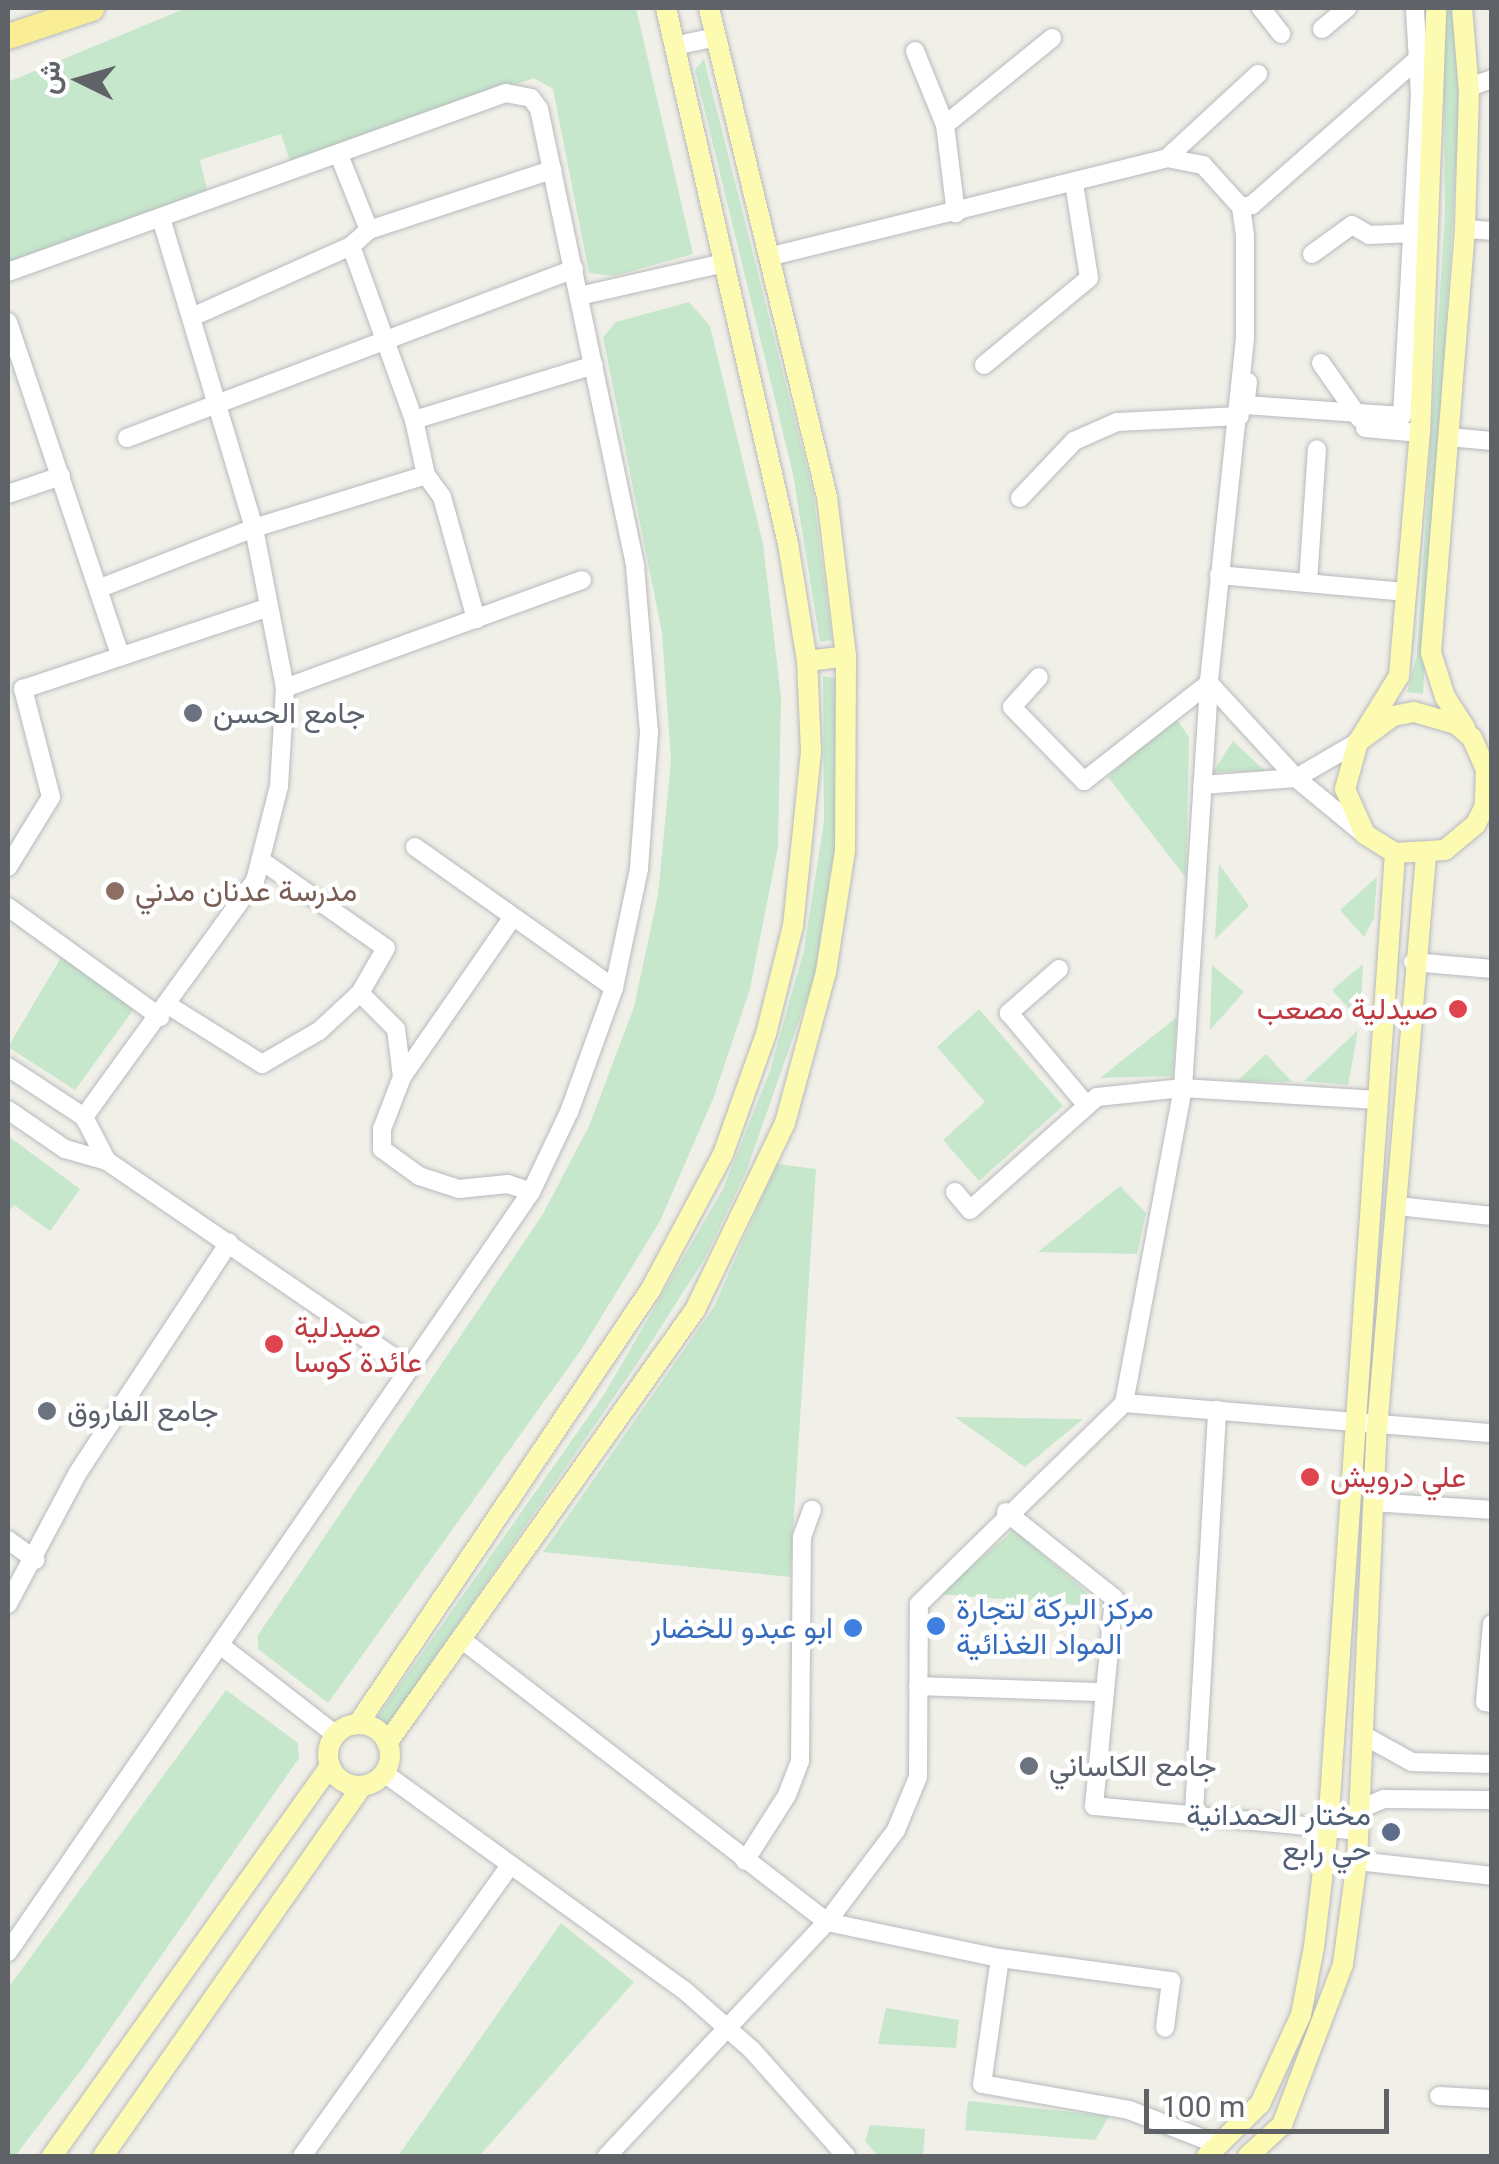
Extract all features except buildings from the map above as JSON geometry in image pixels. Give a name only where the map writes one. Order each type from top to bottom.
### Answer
[{"type":"highway","points":[[8,36],[91,8]]},
{"type":"main road","points":[[52,2156],[330,1766],[336,1735],[358,1724],[651,1288],[722,1154],[766,1034],[794,926],[811,751],[807,661],[788,544],[720,264],[666,8]]},
{"type":"main road","points":[[103,2156],[362,1786],[384,1773],[387,1742],[695,1310],[785,1123],[826,972],[845,850],[846,656],[827,498],[709,8]]},
{"type":"main road","points":[[1436,8],[1420,433],[1399,676],[1358,742],[1345,790],[1365,834],[1395,853],[1426,855],[1462,839],[1480,815],[1490,787],[1472,738],[1445,697],[1430,653],[1465,229],[1469,87],[1462,8]]},
{"type":"main road","points":[[807,661],[846,656]]},
{"type":"main road","points":[[1358,742],[1392,716],[1414,712],[1446,719],[1472,738]]},
{"type":"main road","points":[[1213,2151],[1260,2104],[1301,2015],[1328,1828],[1395,853]]},
{"type":"main road","points":[[1248,2156],[1282,2125],[1342,1968],[1357,1861],[1377,1428],[1413,962],[1426,855]]},
{"type":"main road","points":[[358,1724],[373,1727],[387,1742]]},
{"type":"main road","points":[[330,1766],[341,1780],[362,1786]]},
{"type":"street","points":[[1260,8],[1280,34]]},
{"type":"street","points":[[1322,29],[1347,8]]},
{"type":"street","points":[[1020,498],[1074,442],[1117,422],[1232,415],[1362,421],[1402,416],[1420,57],[1416,8]]},
{"type":"street","points":[[674,46],[716,37]]},
{"type":"street","points":[[945,125],[1052,38]]},
{"type":"street","points":[[915,51],[945,125],[956,212]]},
{"type":"street","points":[[1241,207],[1252,205],[1420,57]]},
{"type":"street","points":[[1167,158],[1258,74]]},
{"type":"street","points":[[1469,87],[1492,79]]},
{"type":"street","points":[[8,272],[512,92],[539,108],[594,365],[648,664],[648,799],[614,988],[569,1112],[531,1192],[8,1952]]},
{"type":"street","points":[[339,154],[369,230]]},
{"type":"street","points":[[607,2156],[827,1922],[896,1830],[918,1777],[919,1604],[1006,1512],[1124,1403],[1183,1088],[1209,683],[1232,415],[1245,316],[1241,207],[1203,165],[1167,158],[768,257]]},
{"type":"street","points":[[192,317],[351,246],[369,230],[552,170]]},
{"type":"street","points":[[984,365],[1089,278],[1074,183]]},
{"type":"street","points":[[84,1116],[255,881],[278,786],[285,688],[254,528],[161,218]]},
{"type":"street","points":[[1312,254],[1352,225],[1369,236],[1413,233]]},
{"type":"street","points":[[1465,229],[1492,232]]},
{"type":"street","points":[[351,246],[414,420],[426,475],[442,497],[476,619]]},
{"type":"street","points":[[580,296],[720,264]]},
{"type":"street","points":[[127,438],[219,408],[382,340],[574,269]]},
{"type":"street","points":[[1245,316],[1252,333],[1246,405],[1420,433]]},
{"type":"street","points":[[8,322],[120,654]]},
{"type":"street","points":[[1321,363],[1362,421]]},
{"type":"street","points":[[414,420],[594,365]]},
{"type":"street","points":[[1449,438],[1492,441]]},
{"type":"street","points":[[1308,583],[1317,449]]},
{"type":"street","points":[[100,588],[254,528],[426,475]]},
{"type":"street","points":[[8,494],[61,476]]},
{"type":"street","points":[[1220,575],[1406,592]]},
{"type":"street","points":[[285,688],[582,580]]},
{"type":"street","points":[[8,867],[50,796],[23,688],[267,608]]},
{"type":"street","points":[[1039,677],[1012,707],[1084,781],[1209,683]]},
{"type":"street","points":[[1209,683],[1296,778],[1365,834]]},
{"type":"street","points":[[1202,785],[1296,778],[1358,742]]},
{"type":"street","points":[[415,847],[614,988]]},
{"type":"street","points":[[8,907],[164,1011],[262,1064],[319,1031],[360,994],[386,948],[262,860]]},
{"type":"street","points":[[512,918],[402,1077],[382,1128],[382,1149],[419,1176],[459,1189],[508,1184],[531,1192]]},
{"type":"street","points":[[1413,962],[1492,969]]},
{"type":"street","points":[[1060,968],[1009,1013],[1084,1102]]},
{"type":"street","points":[[360,994],[396,1029],[402,1077]]},
{"type":"street","points":[[8,1066],[84,1116],[107,1160]]},
{"type":"street","points":[[954,1192],[970,1210],[1084,1102],[1183,1088],[1378,1100]]},
{"type":"street","points":[[8,1110],[66,1148],[107,1160],[408,1368]]},
{"type":"street","points":[[1397,1206],[1492,1216]]},
{"type":"street","points":[[8,1604],[36,1560],[77,1474],[229,1244]]},
{"type":"street","points":[[1124,1403],[1377,1428],[1492,1433]]},
{"type":"street","points":[[1194,1812],[1218,1410]]},
{"type":"street","points":[[1373,1502],[1492,1510]]},
{"type":"street","points":[[745,1861],[787,1795],[800,1761],[802,1537],[812,1510]]},
{"type":"street","points":[[1006,1512],[1114,1598],[1094,1806],[1194,1812],[1358,1830]]},
{"type":"street","points":[[8,1540],[36,1560]]},
{"type":"street","points":[[1492,1624],[1485,1702],[1492,1702]]},
{"type":"street","points":[[461,1639],[827,1922],[1000,1958],[1171,1981],[1165,2028]]},
{"type":"street","points":[[220,1644],[336,1735]]},
{"type":"street","points":[[918,1686],[1103,1692]]},
{"type":"street","points":[[1363,1735],[1412,1762],[1492,1764]]},
{"type":"street","points":[[384,1773],[726,2026],[846,2156]]},
{"type":"street","points":[[1360,1808],[1384,1800],[1492,1800]]},
{"type":"street","points":[[1357,1861],[1492,1876]]},
{"type":"street","points":[[302,2156],[510,1866]]},
{"type":"street","points":[[1000,1958],[982,2084],[1129,2110],[1213,2151]]},
{"type":"street","points":[[1438,2096],[1492,2098]]},
{"type":"green space","points":[[186,8],[636,8],[693,254],[614,276],[589,273],[553,89],[534,78],[291,164],[281,134],[200,160],[207,190],[8,263],[8,82]]},
{"type":"green space","points":[[1443,8],[1453,8],[1459,115],[1423,694],[1407,692],[1417,655],[1445,215]]},
{"type":"green space","points":[[704,59],[813,492],[832,640],[820,642],[793,474],[695,70]]},
{"type":"green space","points":[[689,302],[710,326],[763,544],[781,698],[778,847],[750,989],[713,1099],[660,1221],[581,1350],[328,1703],[258,1649],[258,1635],[543,1214],[589,1126],[634,1007],[658,895],[671,760],[662,633],[603,337],[616,322]]},
{"type":"green space","points":[[823,676],[836,678],[837,832],[814,978],[746,1172],[705,1258],[647,1349],[387,1727],[376,1719],[605,1393],[723,1189],[770,1071],[804,950],[824,821]]},
{"type":"green space","points":[[1175,717],[1189,737],[1186,878],[1108,777]]},
{"type":"green space","points":[[1233,741],[1265,771],[1213,772]]},
{"type":"green space","points":[[1219,864],[1249,906],[1215,939]]},
{"type":"green space","points":[[1377,877],[1374,918],[1364,937],[1340,910]]},
{"type":"green space","points":[[62,956],[136,1006],[75,1090],[8,1047]]},
{"type":"green space","points":[[1363,964],[1361,1008],[1353,1013],[1332,990]]},
{"type":"green space","points":[[1212,965],[1244,992],[1210,1030]]},
{"type":"green space","points":[[979,1009],[1063,1106],[979,1181],[943,1140],[985,1102],[937,1047]]},
{"type":"green space","points":[[1177,1017],[1173,1076],[1100,1078]]},
{"type":"green space","points":[[1358,1030],[1348,1085],[1304,1081]]},
{"type":"green space","points":[[1266,1054],[1292,1082],[1237,1081]]},
{"type":"green space","points":[[8,1136],[80,1189],[50,1231],[14,1205],[8,1213]]},
{"type":"green space","points":[[777,1164],[816,1169],[790,1577],[543,1552],[714,1307]]},
{"type":"green space","points":[[1120,1186],[1146,1213],[1137,1254],[1038,1252]]},
{"type":"green space","points":[[955,1417],[1083,1419],[1025,1467]]},
{"type":"green space","points":[[1014,1530],[1104,1607],[939,1594]]},
{"type":"green space","points":[[226,1690],[298,1743],[299,1758],[85,2065],[15,2156],[8,2156],[8,1988]]},
{"type":"green space","points":[[561,1923],[634,1982],[479,2156],[398,2156]]},
{"type":"green space","points":[[886,2008],[959,2020],[956,2048],[878,2044]]},
{"type":"green space","points":[[968,2101],[1109,2116],[1095,2140],[965,2130]]},
{"type":"green space","points":[[870,2125],[925,2129],[923,2156],[878,2156],[865,2141]]},
{"type":"place","name":"جامع الحسن","points":[[193,713]]},
{"type":"place","name":"مدرسة عدنان مدني","points":[[115,891]]},
{"type":"place","name":"صيدلية مصعب","points":[[1458,1009]]},
{"type":"place","name":"صيدلية عائدة كوسا","points":[[274,1344]]},
{"type":"place","name":"جامع الفاروق","points":[[47,1411]]},
{"type":"place","name":"علي درويش","points":[[1310,1477]]},
{"type":"place","name":"مركز البركة لتجارة المواد الغذائية","points":[[936,1626]]},
{"type":"place","name":"ابو عبدو للخضار","points":[[853,1628]]},
{"type":"place","name":"جامع الكاساني","points":[[1029,1766]]},
{"type":"place","name":"مختار الحمدانية حي رابع","points":[[1391,1832]]}]
